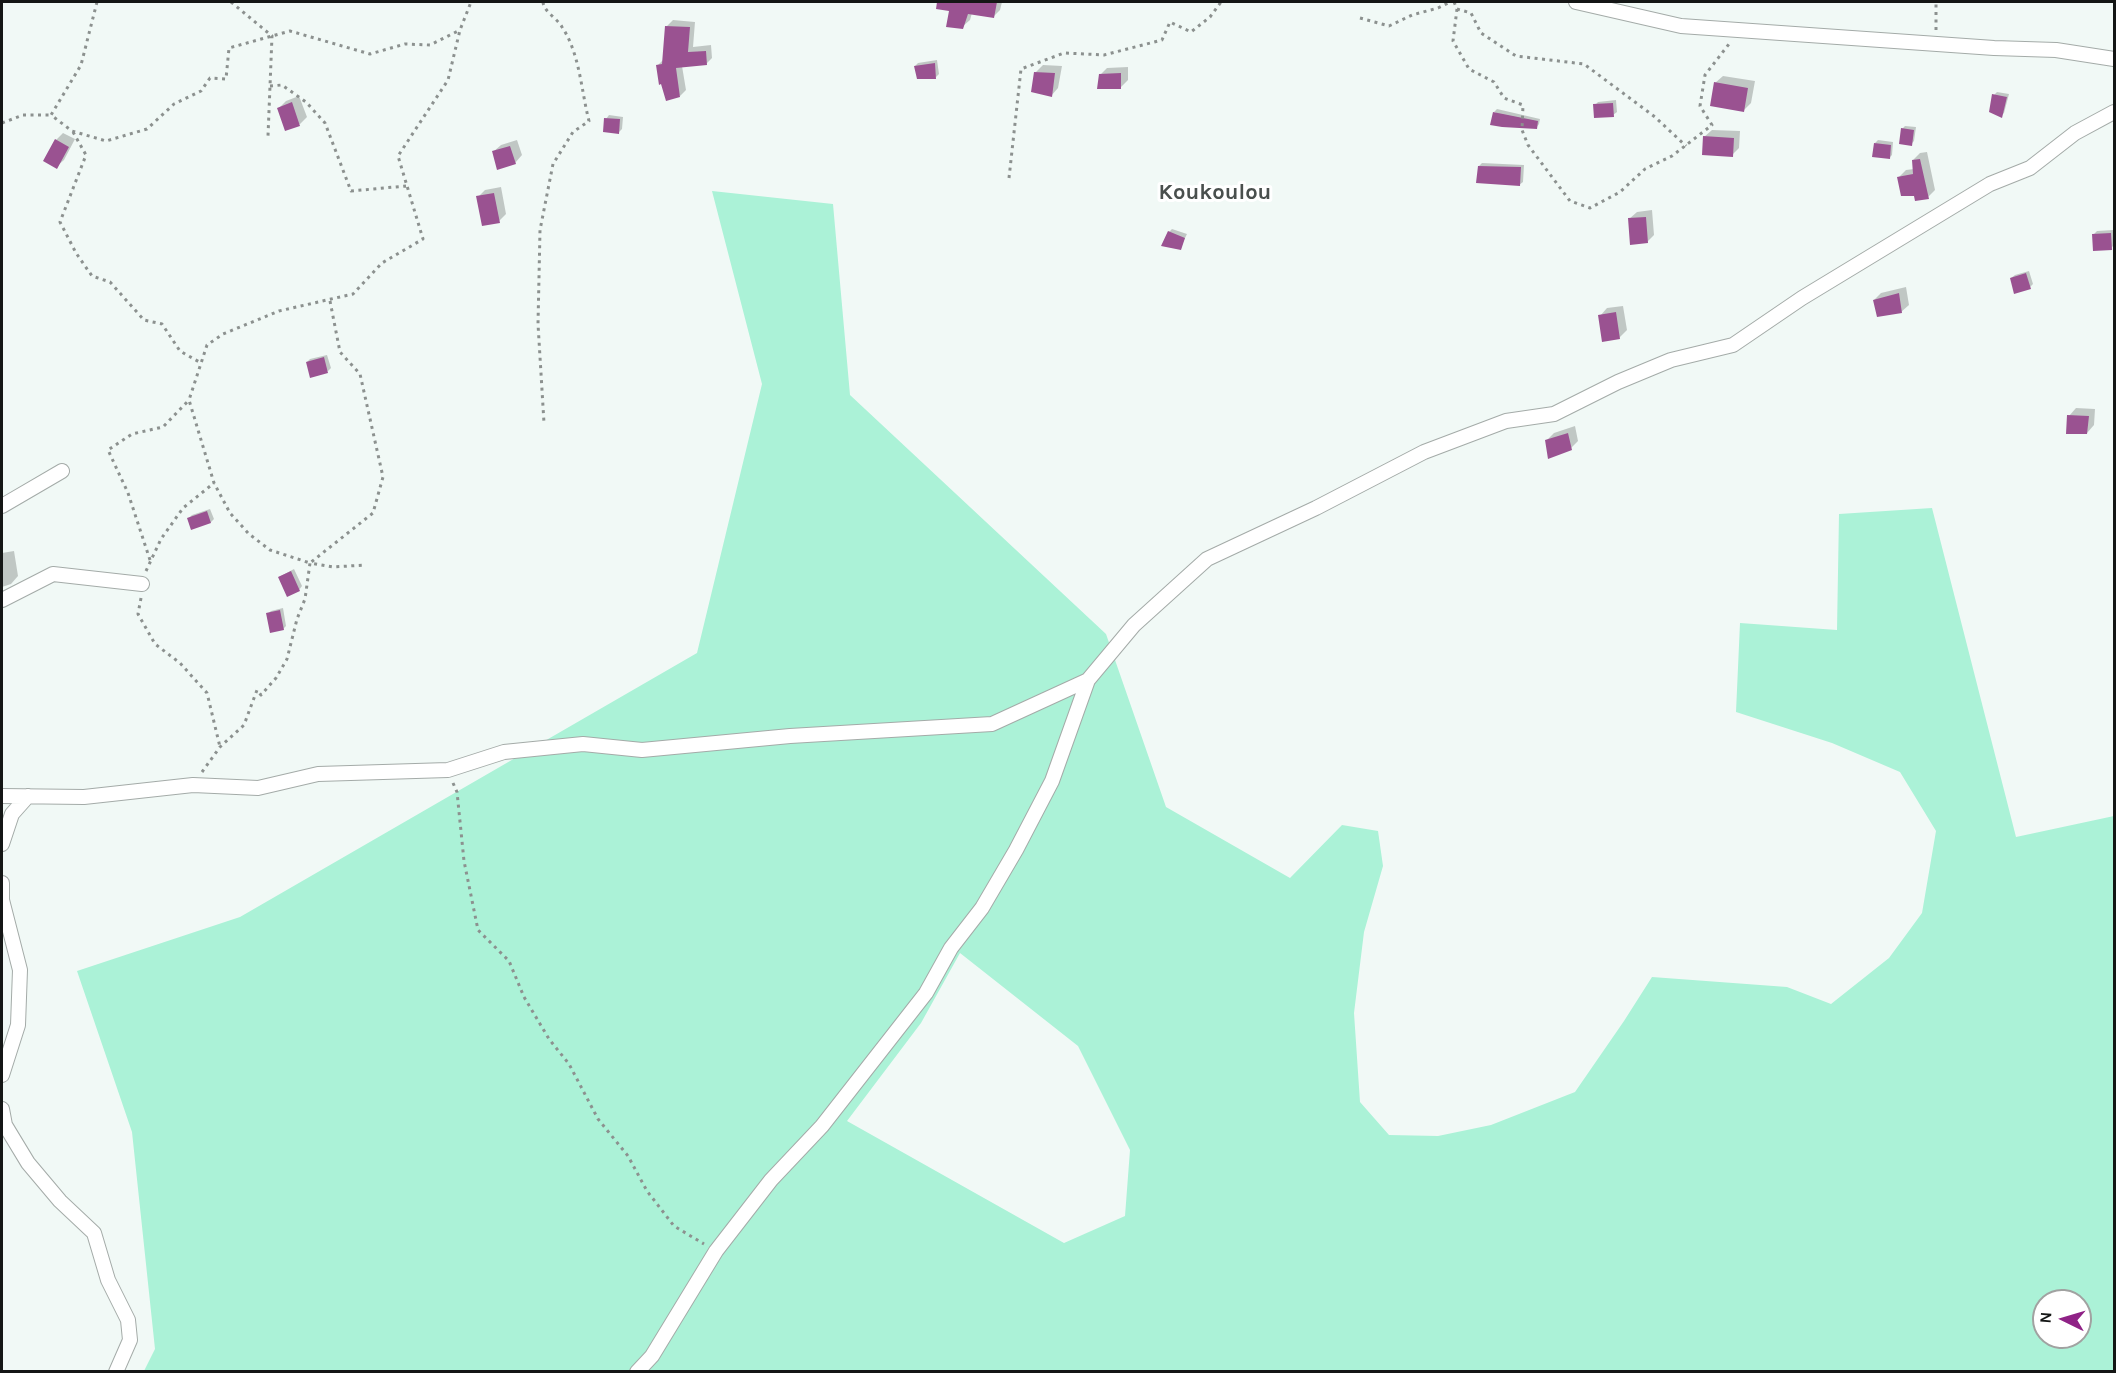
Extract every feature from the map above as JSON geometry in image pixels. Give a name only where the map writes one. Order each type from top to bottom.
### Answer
[{"type":"street","points":[[1576,2],[1681,26],[1994,48],[2056,50],[2115,60]]},
{"type":"street","points":[[637,1371],[652,1356],[716,1251],[771,1180],[822,1126],[926,993],[951,948],[981,908],[1016,850],[1052,781],[1088,680],[1134,625],[1207,559],[1316,508],[1425,452],[1506,421],[1554,414],[1618,382],[1671,360],[1733,345],[1802,298],[1990,184],[2030,168],[2075,133],[2115,112]]},
{"type":"street","points":[[2,506],[62,471]]},
{"type":"street","points":[[2,600],[53,574],[142,584]]},
{"type":"street","points":[[2,796],[84,797],[193,784],[258,788],[318,774],[448,770],[504,752],[583,744],[642,750],[790,736],[992,724],[1088,680]]},
{"type":"street","points":[[2,844],[12,814],[28,796]]},
{"type":"street","points":[[2,883],[2,900],[20,970],[18,1025],[2,1075]]},
{"type":"street","points":[[2,1109],[5,1125],[28,1163],[60,1201],[94,1233],[108,1280],[128,1320],[130,1340],[116,1371]]},
{"type":"path","points":[[51,115],[81,65],[97,2]]},
{"type":"path","points":[[231,2],[272,36]]},
{"type":"path","points":[[150,561],[128,493],[108,450],[132,434],[163,427],[189,400],[207,345],[224,334],[279,311],[353,294],[382,263],[423,239],[398,156],[448,80],[460,30],[471,2]]},
{"type":"path","points":[[543,2],[543,6],[562,26],[574,51],[589,121],[573,132],[553,164],[540,230],[538,324],[544,423]]},
{"type":"path","points":[[1009,178],[1021,69],[1064,53],[1104,55],[1162,40],[1170,22],[1191,33],[1210,17],[1221,2]]},
{"type":"path","points":[[1360,18],[1389,26],[1412,15],[1452,2],[1457,9],[1471,13],[1481,33],[1516,56],[1584,64],[1655,117],[1686,146]]},
{"type":"path","points":[[1935,44],[1936,2]]},
{"type":"path","points":[[1457,9],[1453,41],[1469,69],[1494,82],[1504,98],[1523,105],[1522,130],[1528,146],[1570,201],[1590,208],[1620,192],[1645,169],[1672,156],[1712,124],[1700,106],[1705,75],[1740,30]]},
{"type":"path","points":[[2,123],[23,115],[51,115],[72,131],[106,141],[147,129],[174,104],[201,91],[210,78],[226,79],[229,48],[290,31],[370,54],[405,44],[430,45],[460,30]]},
{"type":"path","points":[[268,136],[272,36]]},
{"type":"path","points":[[270,86],[282,86],[306,102],[325,123],[351,191],[406,186]]},
{"type":"path","points":[[72,131],[86,155],[60,222],[76,253],[92,276],[110,282],[144,320],[162,324],[180,351],[201,363]]},
{"type":"path","points":[[193,784],[220,747],[244,725],[257,690],[261,695],[287,659],[297,619],[305,599],[310,563],[373,513],[383,477],[360,374],[340,352],[330,301]]},
{"type":"path","points":[[189,400],[214,483],[230,513],[249,534],[270,550],[310,563],[333,567],[365,565]]},
{"type":"path","points":[[214,483],[183,508],[161,539],[144,575],[138,614],[155,644],[180,663],[207,693],[220,747]]},
{"type":"path","points":[[448,770],[456,792],[464,861],[478,930],[509,961],[529,1006],[549,1039],[569,1064],[598,1119],[628,1156],[647,1191],[674,1226],[716,1251]]},
{"type":"green space","points":[[712,191],[833,204],[850,395],[1106,634],[1166,807],[1290,878],[1342,825],[1378,831],[1383,866],[1364,932],[1354,1013],[1360,1102],[1389,1135],[1438,1136],[1491,1125],[1575,1092],[1652,977],[1787,987],[1831,1004],[1889,958],[1922,913],[1936,831],[1900,772],[1832,743],[1736,712],[1740,623],[1837,630],[1839,514],[1932,508],[2016,837],[2114,816],[2114,1371],[144,1371],[155,1349],[132,1132],[77,971],[240,917],[697,653],[762,384]],"holes":[[[960,953],[1078,1046],[1130,1150],[1125,1216],[1064,1243],[847,1121],[921,1023]]]},
{"type":"building","points":[[937,2],[997,2],[994,18],[968,14],[963,29],[946,27],[949,11],[936,9]]},
{"type":"building","points":[[665,26],[690,27],[688,52],[706,51],[707,65],[676,68],[680,97],[666,101],[661,84],[659,85],[656,65],[662,64]]},
{"type":"building","points":[[935,63],[936,79],[917,79],[914,66]]},
{"type":"building","points":[[1034,72],[1055,73],[1052,97],[1031,92]]},
{"type":"building","points":[[1121,73],[1121,89],[1097,89],[1099,74]]},
{"type":"building","points":[[1714,82],[1748,88],[1744,112],[1710,106]]},
{"type":"building","points":[[1992,94],[2007,97],[2002,118],[1989,112]]},
{"type":"building","points":[[292,102],[300,126],[285,131],[277,108]]},
{"type":"building","points":[[1613,103],[1614,117],[1594,118],[1593,104]]},
{"type":"building","points":[[1493,112],[1538,121],[1537,129],[1490,125]]},
{"type":"building","points":[[604,118],[620,119],[619,134],[603,132]]},
{"type":"building","points":[[1901,128],[1914,130],[1912,146],[1899,144]]},
{"type":"building","points":[[1703,136],[1734,138],[1733,157],[1702,155]]},
{"type":"building","points":[[55,139],[69,147],[57,169],[43,161]]},
{"type":"building","points":[[1874,143],[1891,145],[1890,159],[1872,157]]},
{"type":"building","points":[[510,146],[516,164],[497,170],[492,151]]},
{"type":"building","points":[[1920,159],[1929,199],[1915,201],[1914,196],[1901,196],[1897,177],[1913,174],[1912,160]]},
{"type":"building","points":[[1478,166],[1521,167],[1520,186],[1476,183]]},
{"type":"building","points":[[494,193],[500,223],[482,226],[476,196]]},
{"type":"building","points":[[1646,217],[1648,243],[1630,245],[1628,218]]},
{"type":"building","points":[[1168,231],[1185,238],[1181,250],[1161,246]]},
{"type":"building","points":[[2111,233],[2112,250],[2093,251],[2092,234]]},
{"type":"building","points":[[2026,273],[2031,289],[2014,294],[2010,278]]},
{"type":"building","points":[[1899,293],[1902,313],[1877,317],[1873,300]]},
{"type":"building","points":[[1616,312],[1620,339],[1602,342],[1598,315]]},
{"type":"building","points":[[324,357],[328,373],[310,378],[306,362]]},
{"type":"building","points":[[2067,415],[2089,416],[2087,434],[2066,434]]},
{"type":"building","points":[[1568,433],[1572,450],[1548,459],[1545,440]]},
{"type":"building","points":[[207,511],[211,523],[191,530],[187,518]]},
{"type":"building","points":[[291,571],[300,591],[287,597],[278,577]]},
{"type":"building","points":[[280,610],[284,630],[270,633],[266,613]]},
{"type":"district","name":"Koukoulou","points":[[1215,193]]}]
